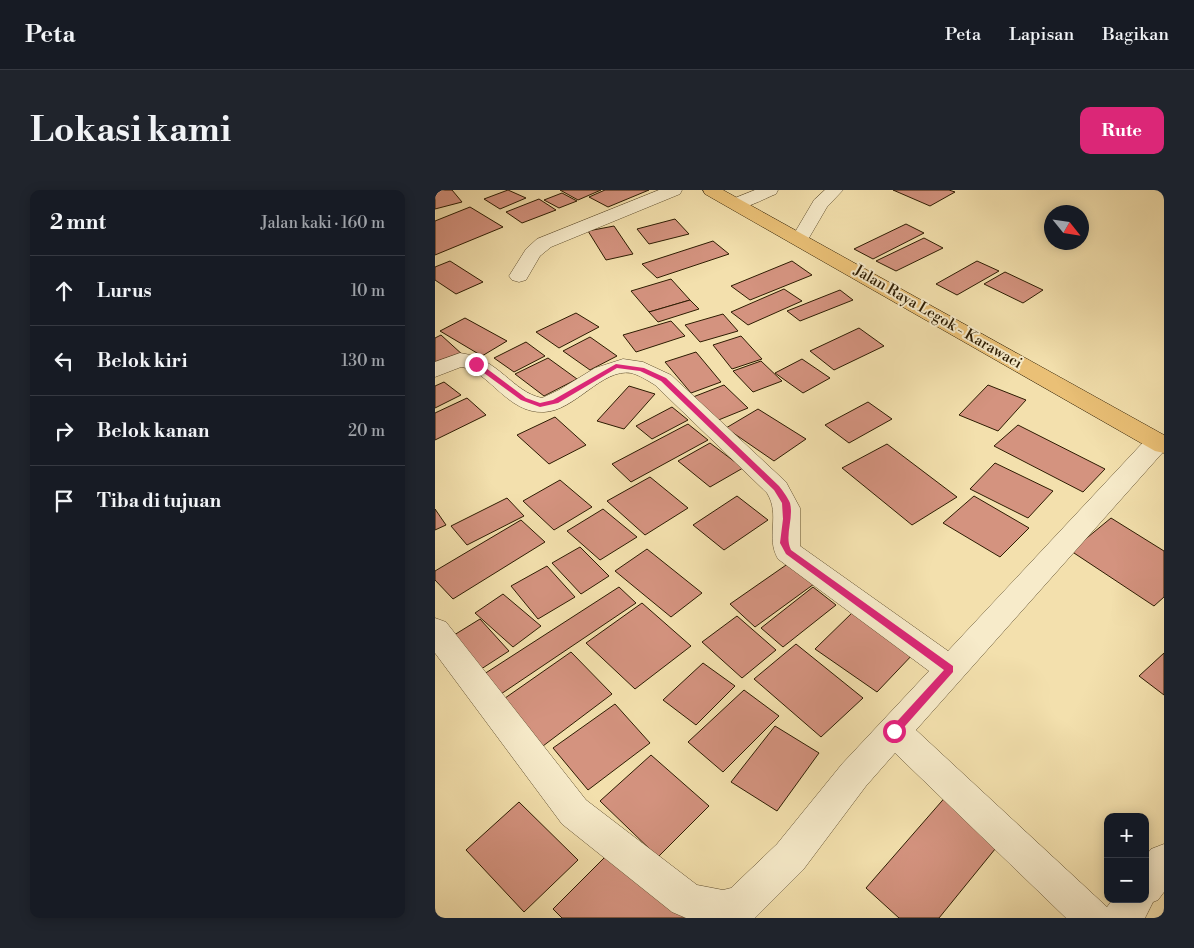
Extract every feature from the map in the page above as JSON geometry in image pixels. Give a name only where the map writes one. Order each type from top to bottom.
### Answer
[{"type":"main road","name":"Jalan Raya Legok - Karawaci","points":[[727,195],[800,239],[1161,444]]},
{"type":"street","points":[[519,276],[533,254],[544,243],[674,190]]},
{"type":"street","points":[[727,195],[770,190]]},
{"type":"street","points":[[800,239],[820,204],[835,190]]},
{"type":"street","points":[[435,370],[458,361],[471,361],[524,399],[540,405],[555,402],[616,366],[629,366],[653,373],[663,380],[777,488],[786,503],[787,519],[784,543],[788,552],[950,669]]},
{"type":"street","points":[[435,630],[574,812],[685,899],[703,906],[723,909],[741,905],[790,857],[854,775],[950,669],[1161,444]]},
{"type":"street","points":[[894,731],[1093,918]]},
{"type":"street","points":[[1149,882],[1164,862]]},
{"type":"street","points":[[1123,918],[1133,903]]},
{"type":"building","points":[[435,190],[452,190],[462,202],[435,209]]},
{"type":"building","points":[[508,190],[526,198],[500,209],[484,199]]},
{"type":"building","points":[[560,190],[601,190],[578,200]]},
{"type":"building","points":[[605,190],[649,190],[608,207],[589,197]]},
{"type":"building","points":[[893,190],[949,190],[955,192],[930,206]]},
{"type":"building","points":[[562,193],[577,201],[559,208],[544,200]]},
{"type":"building","points":[[539,199],[556,210],[522,223],[506,212]]},
{"type":"building","points":[[470,207],[503,227],[435,255],[435,221]]},
{"type":"building","points":[[675,219],[689,234],[649,244],[637,229]]},
{"type":"building","points":[[906,224],[924,233],[873,259],[854,249]]},
{"type":"building","points":[[614,226],[633,254],[606,260],[588,231]]},
{"type":"building","points":[[924,238],[943,248],[896,271],[876,261]]},
{"type":"building","points":[[713,241],[729,254],[657,278],[642,264]]},
{"type":"building","points":[[450,261],[483,282],[456,294],[435,280],[435,267]]},
{"type":"building","points":[[792,261],[812,275],[750,300],[731,286]]},
{"type":"building","points":[[977,261],[999,271],[957,295],[936,284]]},
{"type":"building","points":[[1005,272],[1043,290],[1023,303],[984,284]]},
{"type":"building","points":[[671,279],[690,300],[649,312],[631,291]]},
{"type":"building","points":[[784,289],[802,301],[748,325],[731,312]]},
{"type":"building","points":[[840,290],[853,300],[800,321],[787,311]]},
{"type":"building","points":[[690,300],[699,309],[658,322],[649,312]]},
{"type":"building","points":[[576,313],[599,327],[559,348],[536,332]]},
{"type":"building","points":[[723,314],[738,331],[700,342],[685,325]]},
{"type":"building","points":[[465,318],[507,341],[482,356],[440,331]]},
{"type":"building","points":[[671,321],[685,336],[636,352],[623,335]]},
{"type":"building","points":[[859,328],[884,346],[834,370],[810,351]]},
{"type":"building","points":[[441,335],[464,356],[435,368],[435,338]]},
{"type":"building","points":[[741,336],[762,359],[732,369],[713,345]]},
{"type":"building","points":[[590,337],[617,356],[590,370],[563,351]]},
{"type":"building","points":[[526,342],[545,356],[514,372],[494,358]]},
{"type":"building","points":[[696,352],[721,382],[691,393],[665,362]]},
{"type":"building","points":[[548,358],[577,379],[544,396],[515,374]]},
{"type":"building","points":[[802,359],[830,378],[803,393],[775,373]]},
{"type":"building","points":[[761,361],[782,381],[753,392],[733,371]]},
{"type":"building","points":[[444,382],[461,395],[435,408],[435,386]]},
{"type":"building","points":[[724,385],[748,408],[716,421],[693,397]]},
{"type":"building","points":[[988,385],[1026,400],[998,431],[959,415]]},
{"type":"building","points":[[629,386],[655,394],[624,429],[597,421]]},
{"type":"building","points":[[467,398],[486,415],[435,440],[435,413]]},
{"type":"building","points":[[868,402],[892,419],[849,443],[825,425]]},
{"type":"building","points":[[672,407],[688,420],[652,439],[636,426]]},
{"type":"building","points":[[758,409],[806,439],[774,461],[726,428]]},
{"type":"building","points":[[555,417],[586,445],[549,464],[517,435]]},
{"type":"building","points":[[688,424],[708,440],[631,482],[612,464]]},
{"type":"building","points":[[1018,425],[1105,469],[1083,492],[994,446]]},
{"type":"building","points":[[710,443],[743,468],[710,487],[678,461]]},
{"type":"building","points":[[887,444],[957,497],[912,525],[842,468]]},
{"type":"building","points":[[995,463],[1053,491],[1028,518],[970,489]]},
{"type":"building","points":[[650,477],[688,508],[645,535],[607,501]]},
{"type":"building","points":[[560,480],[592,507],[554,530],[523,501]]},
{"type":"building","points":[[737,496],[768,520],[724,550],[693,525]]},
{"type":"building","points":[[974,496],[1029,528],[1000,557],[943,523]]},
{"type":"building","points":[[507,498],[524,516],[467,545],[451,526]]},
{"type":"building","points":[[435,509],[446,525],[435,530]]},
{"type":"building","points":[[603,509],[637,537],[600,560],[567,531]]},
{"type":"building","points":[[1111,518],[1164,551],[1164,597],[1154,606],[1071,551]]},
{"type":"building","points":[[521,520],[545,542],[453,599],[435,580],[435,571]]},
{"type":"building","points":[[580,547],[609,576],[581,594],[552,563]]},
{"type":"building","points":[[647,549],[702,593],[671,617],[615,571]]},
{"type":"building","points":[[789,563],[814,584],[755,627],[730,604]]},
{"type":"building","points":[[547,566],[575,597],[538,619],[511,586]]},
{"type":"building","points":[[619,587],[636,603],[498,696],[481,676]]},
{"type":"building","points":[[813,587],[836,605],[783,647],[761,628]]},
{"type":"building","points":[[503,594],[541,626],[513,647],[475,613]]},
{"type":"building","points":[[642,603],[691,646],[635,689],[586,643]]},
{"type":"building","points":[[853,612],[915,652],[877,692],[815,649]]},
{"type":"building","points":[[737,616],[776,650],[742,678],[702,642]]},
{"type":"building","points":[[480,619],[509,651],[475,673],[446,640]]},
{"type":"building","points":[[796,644],[863,698],[821,737],[754,679]]},
{"type":"building","points":[[571,652],[612,694],[539,749],[498,703]]},
{"type":"building","points":[[1164,653],[1164,695],[1139,676]]},
{"type":"building","points":[[703,663],[735,686],[696,725],[663,700]]},
{"type":"building","points":[[744,690],[779,716],[723,772],[688,742]]},
{"type":"building","points":[[615,704],[650,743],[588,790],[553,748]]},
{"type":"building","points":[[775,726],[819,753],[777,811],[731,782]]},
{"type":"building","points":[[651,755],[709,806],[658,857],[600,801]]},
{"type":"building","points":[[948,794],[1004,838],[939,918],[899,918],[866,888]]},
{"type":"building","points":[[519,802],[578,860],[524,912],[466,850]]},
{"type":"building","points":[[613,849],[688,918],[562,918],[553,909]]},
{"type":"route","points":[[476,364],[524,399],[540,405],[555,402],[610,368],[620,365],[642,369],[653,373],[663,380],[777,488],[786,503],[787,519],[784,543],[788,552],[950,669],[894,731]]}]
